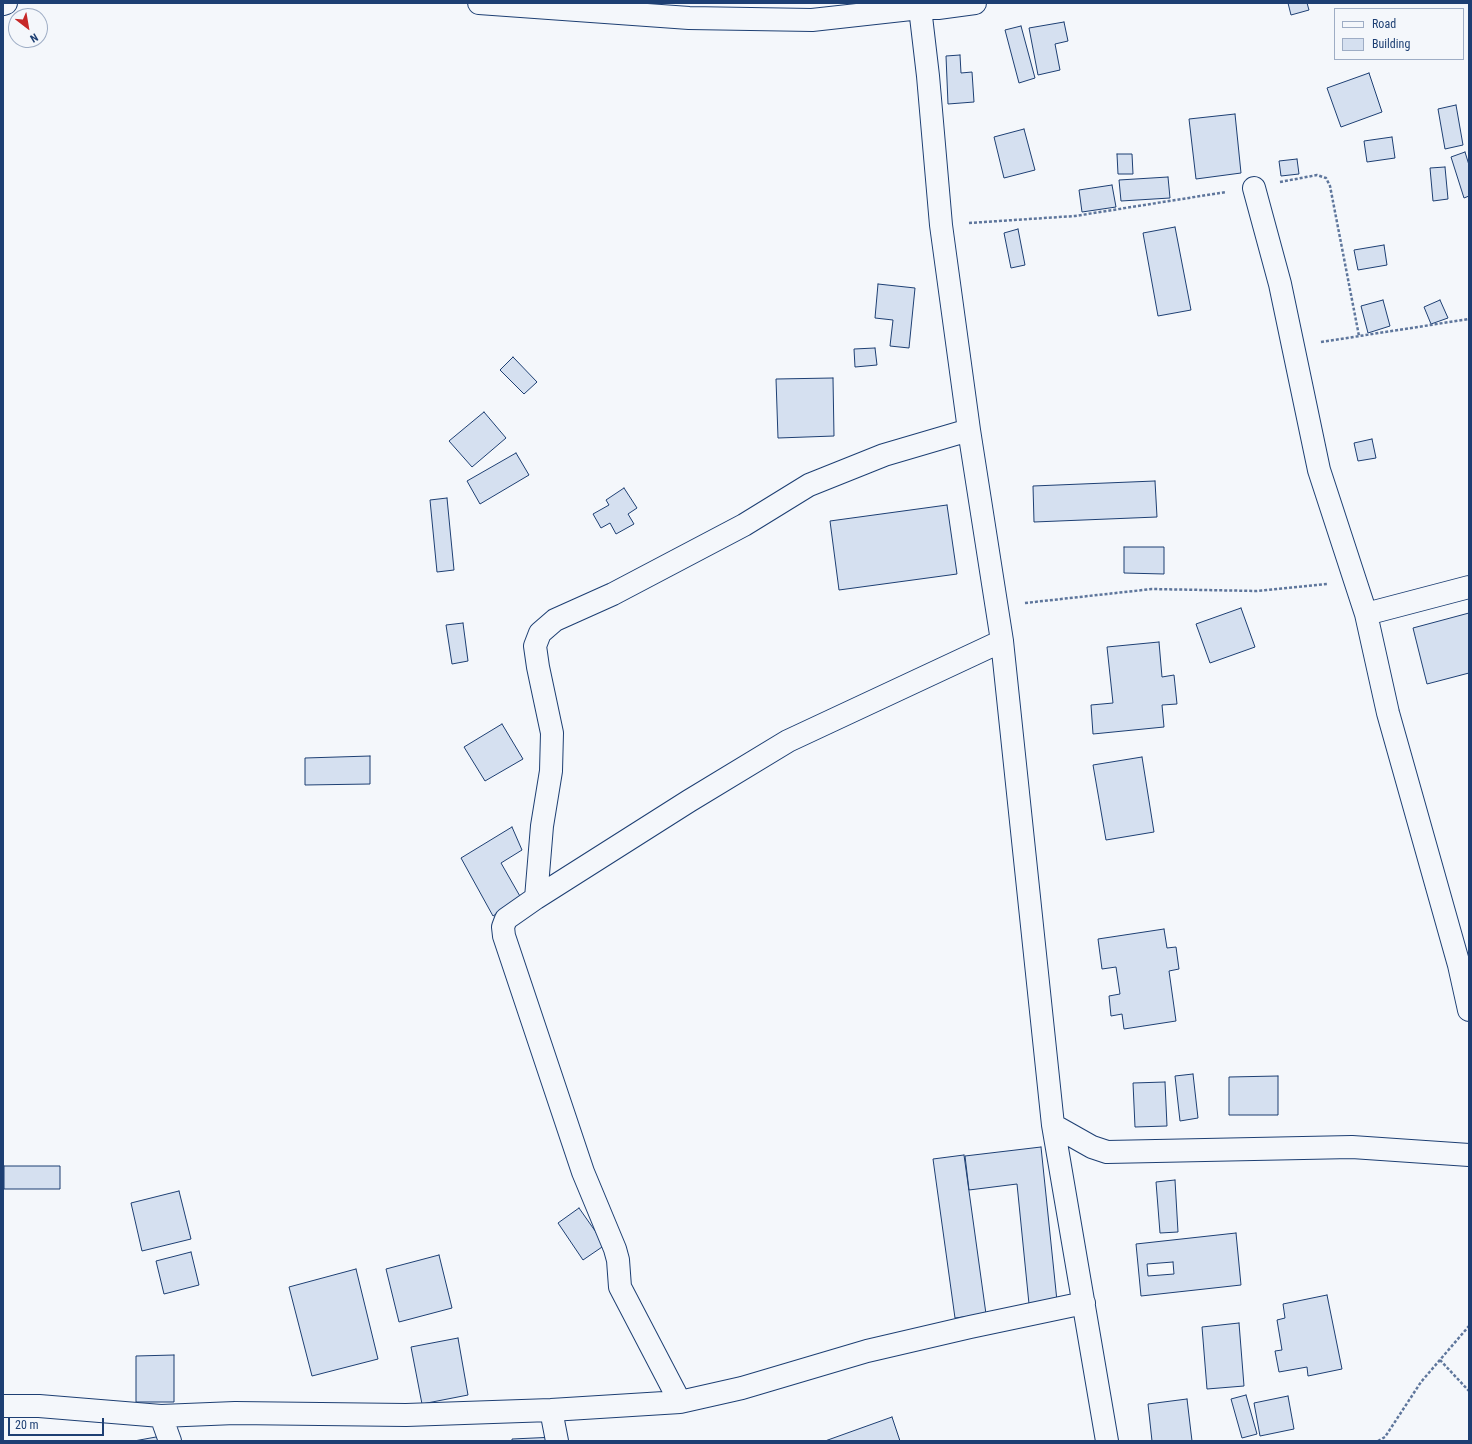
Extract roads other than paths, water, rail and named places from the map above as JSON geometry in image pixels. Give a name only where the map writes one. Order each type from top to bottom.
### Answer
[{"type":"street","points":[[479,3],[689,18],[812,20],[931,6],[975,3]]},
{"type":"street","points":[[931,6],[928,76],[941,225],[969,430],[1002,641],[1053,1125],[1107,1441]]},
{"type":"street","points":[[1254,188],[1280,284],[1319,470],[1366,614],[1388,713],[1464,964],[1469,1010]]},
{"type":"street","points":[[536,898],[542,826],[551,771],[552,740],[552,733],[535,646],[540,632],[555,620],[613,594],[744,525],[810,486],[884,454],[969,430]]},
{"type":"street","points":[[1366,614],[1469,587]]},
{"type":"street","points":[[680,1402],[620,1287],[618,1260],[615,1249],[583,1172],[504,936],[503,927],[506,919],[536,898],[689,800],[788,741],[1002,641]]},
{"type":"street","points":[[1053,1125],[1092,1147],[1107,1152],[1352,1147],[1469,1155]]},
{"type":"street","points":[[3,1406],[39,1406],[161,1416],[234,1413],[406,1415],[551,1410],[680,1402],[742,1388],[874,1349],[1084,1303]]},
{"type":"street","points":[[551,1410],[557,1441]]},
{"type":"street","points":[[161,1416],[170,1441]]}]
